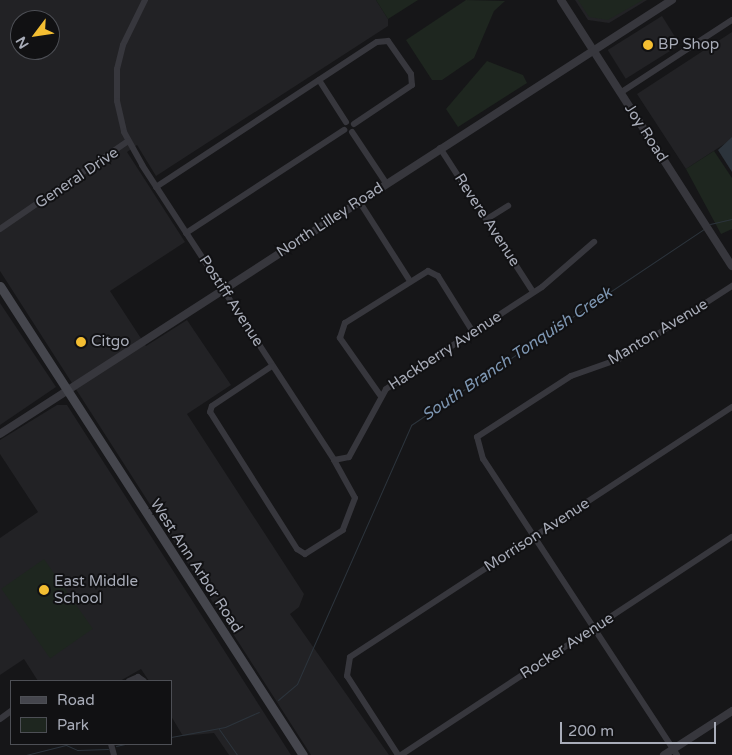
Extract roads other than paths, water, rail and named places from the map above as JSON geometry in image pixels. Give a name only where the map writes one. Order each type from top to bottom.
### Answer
[{"type":"main road","name":"West Ann Arbor Road","points":[[0,286],[303,755]]},
{"type":"street","name":"General Drive","points":[[0,229],[128,141],[118,110],[117,70],[125,40],[145,0]]},
{"type":"street","name":"Joy Road","points":[[561,0],[732,266]]},
{"type":"street","name":"North Lilley Road","points":[[0,434],[592,48],[672,0]]},
{"type":"street","points":[[620,93],[732,20]]},
{"type":"street","points":[[156,187],[377,42],[385,40],[393,45],[411,74],[412,85],[354,124],[352,132]]},
{"type":"street","points":[[319,80],[346,122],[354,124]]},
{"type":"street","points":[[186,233],[344,130],[346,122]]},
{"type":"street","points":[[344,130],[352,132],[386,183]]},
{"type":"street","name":"Postiff Avenue","points":[[128,141],[334,460],[356,504],[341,533],[302,554],[210,412],[217,402],[272,366]]},
{"type":"street","name":"Revere Avenue","points":[[440,148],[533,292]]},
{"type":"street","points":[[358,201],[410,281]]},
{"type":"street","points":[[487,219],[508,206]]},
{"type":"street","name":"Hackberry Avenue","points":[[334,460],[349,457],[380,396],[533,292],[594,242]]},
{"type":"street","points":[[380,396],[345,348],[340,330],[424,271],[435,273],[473,332]]},
{"type":"street","name":"Manton Avenue","points":[[534,537],[479,452],[479,434],[571,376],[619,359],[732,286]]},
{"type":"street","name":"Morrison Avenue","points":[[400,755],[347,676],[345,665],[353,655],[732,407]]},
{"type":"street","points":[[534,537],[675,752]]},
{"type":"street","name":"Rocker Avenue","points":[[400,755],[732,537]]},
{"type":"street","points":[[131,680],[138,677],[142,680]]},
{"type":"street","points":[[664,755],[675,752],[732,711]]},
{"type":"waterway","name":"South Branch Tonquish Creek","points":[[732,207],[732,216]]},
{"type":"waterway","name":"South Branch Tonquish Creek","points":[[710,224],[732,219]]},
{"type":"waterway","name":"South Branch Tonquish Creek","points":[[278,700],[297,684],[411,425],[705,228]]},
{"type":"waterway","name":"South Branch Tonquish Creek","points":[[172,737],[225,727],[259,712]]},
{"type":"waterway","name":"South Branch Tonquish Creek","points":[[219,729],[237,755]]},
{"type":"waterway","points":[[26,755],[66,745],[77,750],[108,749]]},
{"type":"waterway","points":[[116,746],[120,745]]},
{"type":"place","name":"BP Shop","points":[[648,45]]},
{"type":"place","name":"Citgo","points":[[81,342]]},
{"type":"place","name":"East Middle School","points":[[44,590]]}]
